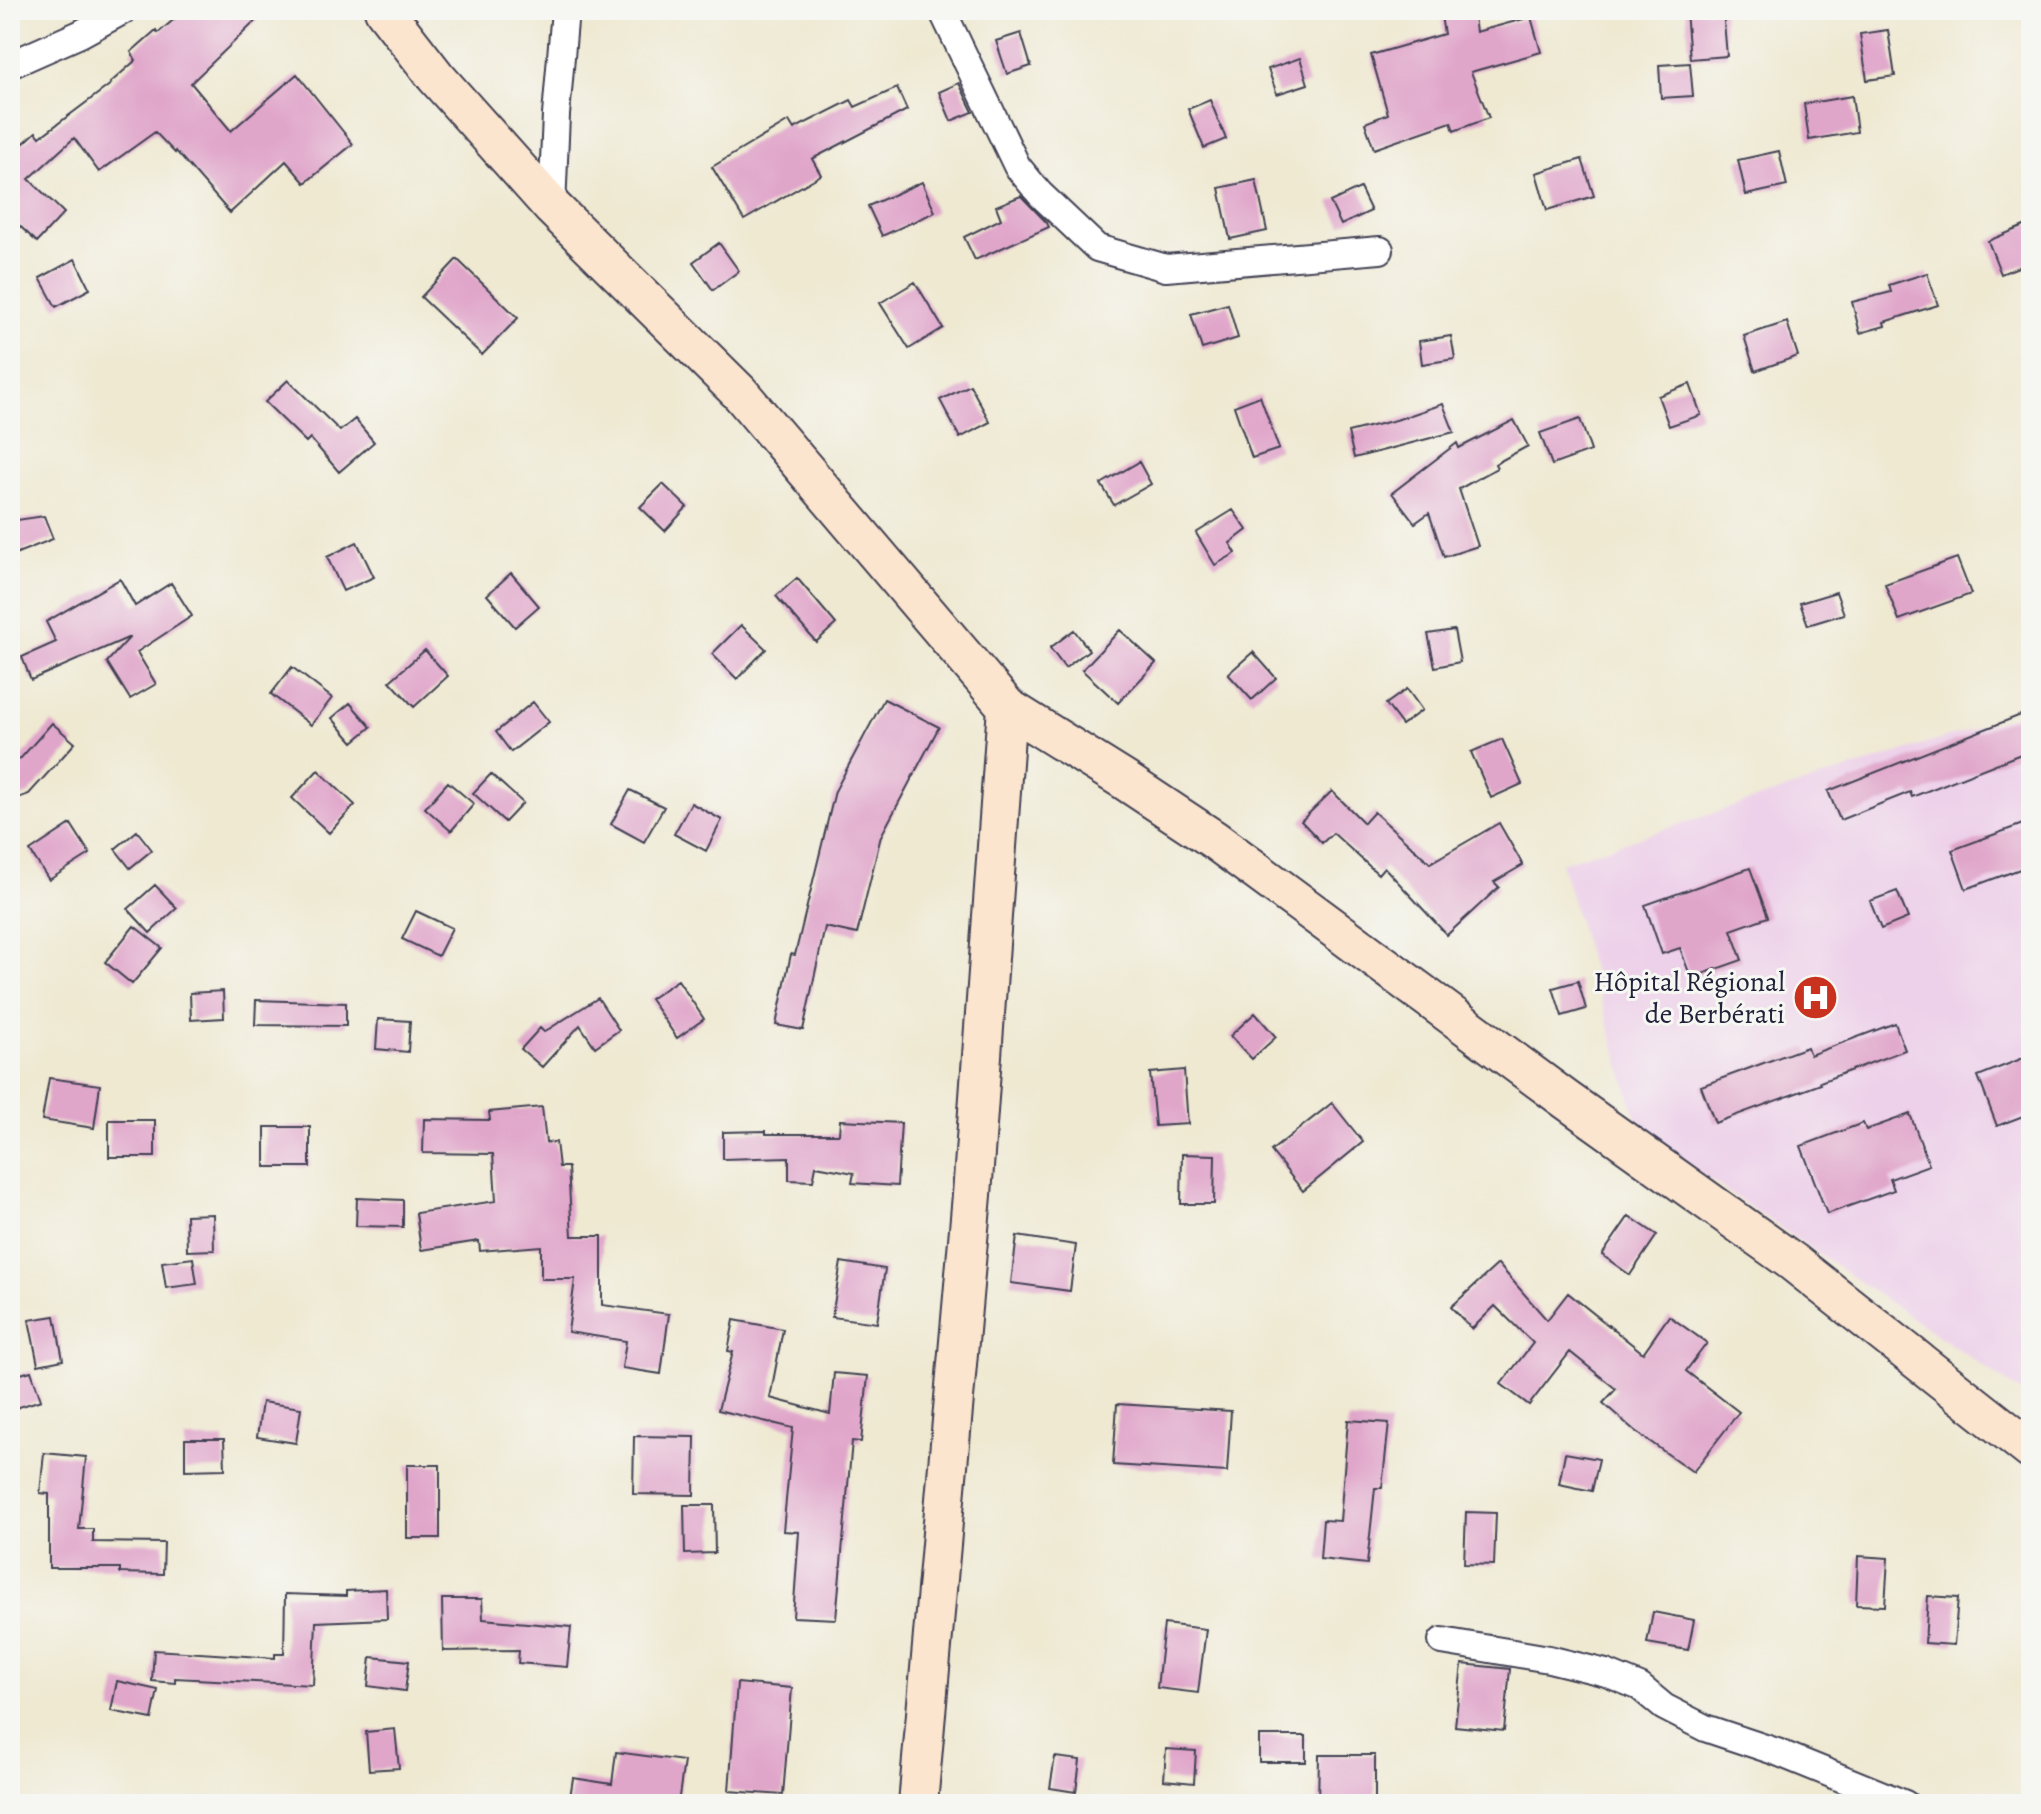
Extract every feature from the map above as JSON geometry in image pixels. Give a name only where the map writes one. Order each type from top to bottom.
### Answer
[{"type":"street","points":[[10,65],[80,34],[124,10]]},
{"type":"street","points":[[384,10],[436,77],[552,207],[740,393],[1007,707],[1213,839],[1553,1090],[1793,1262],[2031,1450]]},
{"type":"street","points":[[552,207],[565,10]]},
{"type":"street","points":[[942,10],[1017,166],[1040,194],[1097,248],[1166,268],[1380,250]]},
{"type":"street","points":[[918,1804],[972,1195],[1007,707]]},
{"type":"street","points":[[1442,1641],[1549,1659],[1606,1673],[1640,1687],[1664,1707],[1705,1728],[1764,1747],[1905,1804]]},
{"type":"shaded area","name":"Hôpital Régional de Berbérati","points":[[2031,710],[2031,1399],[1640,1132],[1561,863]]},
{"type":"building","points":[[185,10],[267,10],[191,83],[231,131],[297,74],[353,144],[305,183],[286,161],[230,213],[176,151],[155,132],[99,172],[74,138],[29,179],[64,213],[37,242],[10,217],[10,125],[24,143],[36,132],[40,137],[111,84],[136,60],[131,52]]},
{"type":"building","points":[[1440,10],[1473,10],[1476,32],[1531,17],[1541,52],[1471,72],[1489,118],[1454,131],[1451,122],[1374,149],[1365,123],[1388,114],[1371,55],[1444,34]]},
{"type":"building","points":[[1723,10],[1727,56],[1690,59],[1686,11]]},
{"type":"building","points":[[1888,30],[1895,76],[1867,80],[1860,34]]},
{"type":"building","points":[[1021,33],[1031,66],[1007,74],[996,41]]},
{"type":"building","points":[[1300,58],[1308,84],[1277,94],[1268,69]]},
{"type":"building","points":[[1690,63],[1693,96],[1661,98],[1659,65]]},
{"type":"building","points":[[959,83],[973,112],[951,121],[939,92]]},
{"type":"building","points":[[897,88],[907,110],[812,159],[821,175],[744,220],[712,167],[789,121],[794,129],[851,100],[855,107]]},
{"type":"building","points":[[1852,96],[1857,132],[1809,140],[1804,104]]},
{"type":"building","points":[[1210,100],[1226,139],[1204,148],[1188,109]]},
{"type":"building","points":[[1779,151],[1787,186],[1746,195],[1738,160]]},
{"type":"building","points":[[1582,159],[1594,196],[1547,210],[1536,173]]},
{"type":"building","points":[[1256,180],[1267,231],[1230,239],[1219,188]]},
{"type":"building","points":[[922,182],[935,212],[882,236],[868,206]]},
{"type":"building","points":[[1360,188],[1371,211],[1341,225],[1330,202]]},
{"type":"building","points":[[1021,196],[1049,227],[975,260],[964,237],[1001,219],[996,206]]},
{"type":"building","points":[[2031,223],[2031,262],[2001,274],[1988,241]]},
{"type":"building","points":[[719,243],[739,271],[713,290],[693,262]]},
{"type":"building","points":[[75,259],[90,289],[56,307],[40,278]]},
{"type":"building","points":[[457,259],[518,318],[482,355],[421,297]]},
{"type":"building","points":[[1927,273],[1938,305],[1860,333],[1852,302],[1891,292],[1889,285]]},
{"type":"building","points":[[915,282],[943,328],[909,349],[880,303]]},
{"type":"building","points":[[1228,304],[1238,338],[1202,349],[1191,314]]},
{"type":"building","points":[[1787,322],[1798,356],[1755,371],[1744,336]]},
{"type":"building","points":[[1451,336],[1455,359],[1422,364],[1419,341]]},
{"type":"building","points":[[288,380],[340,431],[355,419],[374,442],[339,472],[310,438],[306,442],[265,402]]},
{"type":"building","points":[[1690,384],[1701,415],[1669,426],[1658,396]]},
{"type":"building","points":[[970,385],[990,422],[960,438],[940,400]]},
{"type":"building","points":[[1260,396],[1279,449],[1252,458],[1234,406]]},
{"type":"building","points":[[1443,404],[1454,432],[1354,458],[1348,432]]},
{"type":"building","points":[[1580,419],[1591,451],[1552,465],[1540,433]]},
{"type":"building","points":[[1514,420],[1528,446],[1459,489],[1478,546],[1444,557],[1429,513],[1415,523],[1392,493],[1457,443],[1459,448]]},
{"type":"building","points":[[1139,462],[1151,484],[1114,505],[1101,484]]},
{"type":"building","points":[[663,484],[687,507],[665,531],[640,507]]},
{"type":"building","points":[[1233,510],[1247,530],[1230,543],[1236,553],[1215,565],[1196,533]]},
{"type":"building","points":[[44,516],[53,539],[10,556],[10,521]]},
{"type":"building","points":[[357,542],[374,577],[343,591],[327,557]]},
{"type":"building","points":[[1957,558],[1971,594],[1899,620],[1885,584]]},
{"type":"building","points":[[511,573],[539,606],[515,627],[487,595]]},
{"type":"building","points":[[797,578],[836,624],[816,642],[776,596]]},
{"type":"building","points":[[120,579],[135,606],[171,583],[192,616],[137,652],[156,684],[130,699],[107,662],[130,637],[31,680],[22,657],[56,642],[46,622]]},
{"type":"building","points":[[1836,592],[1844,614],[1808,625],[1800,603]]},
{"type":"building","points":[[741,625],[766,649],[737,679],[712,654]]},
{"type":"building","points":[[1074,630],[1089,650],[1065,668],[1050,648]]},
{"type":"building","points":[[1120,630],[1156,663],[1118,703],[1082,670]]},
{"type":"building","points":[[1454,630],[1460,662],[1435,667],[1428,634]]},
{"type":"building","points":[[425,650],[448,676],[414,707],[390,681]]},
{"type":"building","points":[[1253,652],[1276,678],[1252,700],[1228,674]]},
{"type":"building","points":[[292,667],[332,698],[311,725],[271,694]]},
{"type":"building","points":[[1407,689],[1422,710],[1402,725],[1386,704]]},
{"type":"building","points":[[884,699],[939,727],[881,836],[857,934],[825,927],[803,1030],[776,1025],[791,954],[795,955],[835,791]]},
{"type":"building","points":[[533,702],[549,722],[511,752],[496,732]]},
{"type":"building","points":[[350,703],[371,727],[353,742],[332,718]]},
{"type":"building","points":[[2031,711],[2031,750],[1912,797],[1910,792],[1840,820],[1828,791]]},
{"type":"building","points":[[52,723],[75,743],[29,794],[10,801],[10,762],[21,758]]},
{"type":"building","points":[[1502,739],[1522,784],[1491,798],[1471,752]]},
{"type":"building","points":[[318,770],[355,805],[329,833],[292,798]]},
{"type":"building","points":[[491,774],[523,803],[505,822],[473,793]]},
{"type":"building","points":[[448,782],[474,804],[451,831],[425,808]]},
{"type":"building","points":[[630,790],[664,807],[644,842],[611,824]]},
{"type":"building","points":[[1332,791],[1364,823],[1374,812],[1430,863],[1499,823],[1523,865],[1494,882],[1499,887],[1447,935],[1384,867],[1378,874],[1333,833],[1322,843],[1301,821]]},
{"type":"building","points":[[691,803],[722,820],[706,851],[674,834]]},
{"type":"building","points":[[2031,821],[2031,865],[1966,889],[1952,850]]},
{"type":"building","points":[[71,824],[90,854],[49,880],[30,851]]},
{"type":"building","points":[[137,831],[152,850],[130,868],[115,849]]},
{"type":"building","points":[[1750,868],[1768,917],[1731,930],[1742,960],[1691,978],[1680,948],[1662,954],[1645,905]]},
{"type":"building","points":[[155,885],[177,908],[150,933],[128,909]]},
{"type":"building","points":[[1897,891],[1908,918],[1881,929],[1870,901]]},
{"type":"building","points":[[416,911],[452,928],[438,956],[402,939]]},
{"type":"building","points":[[134,926],[162,948],[132,984],[105,962]]},
{"type":"building","points":[[678,980],[704,1019],[677,1038],[650,999]]},
{"type":"building","points":[[1578,981],[1586,1009],[1562,1016],[1553,988]]},
{"type":"building","points":[[223,991],[224,1018],[191,1020],[190,993]]},
{"type":"building","points":[[598,998],[619,1030],[595,1047],[580,1025],[542,1067],[521,1049],[540,1028],[544,1032]]},
{"type":"building","points":[[256,1000],[346,1003],[346,1026],[255,1025]]},
{"type":"building","points":[[1255,1013],[1276,1037],[1252,1059],[1230,1036]]},
{"type":"building","points":[[378,1019],[410,1021],[408,1052],[376,1049]]},
{"type":"building","points":[[1895,1023],[1905,1050],[1715,1123],[1701,1086],[1807,1047],[1810,1055]]},
{"type":"building","points":[[2031,1055],[2031,1113],[1997,1126],[1978,1076]]},
{"type":"building","points":[[1184,1070],[1188,1124],[1155,1126],[1150,1073]]},
{"type":"building","points":[[49,1078],[100,1085],[94,1128],[42,1120]]},
{"type":"building","points":[[1332,1103],[1363,1142],[1303,1191],[1271,1151]]},
{"type":"building","points":[[542,1107],[546,1143],[556,1142],[559,1167],[568,1167],[572,1236],[602,1236],[602,1305],[669,1314],[661,1374],[622,1368],[626,1341],[568,1332],[575,1279],[541,1279],[541,1246],[480,1251],[479,1241],[421,1250],[416,1213],[496,1201],[493,1154],[423,1153],[424,1119],[490,1120],[489,1112]]},
{"type":"building","points":[[1910,1114],[1929,1165],[1890,1179],[1894,1190],[1827,1214],[1801,1146],[1863,1123],[1866,1130]]},
{"type":"building","points":[[109,1120],[155,1120],[155,1157],[109,1157]]},
{"type":"building","points":[[840,1120],[901,1123],[897,1186],[852,1183],[854,1173],[816,1166],[813,1181],[789,1180],[789,1157],[723,1159],[723,1132],[839,1134]]},
{"type":"building","points":[[265,1127],[310,1127],[310,1167],[265,1167]]},
{"type":"building","points":[[1182,1154],[1215,1155],[1214,1204],[1181,1204]]},
{"type":"building","points":[[357,1198],[403,1200],[403,1227],[356,1226]]},
{"type":"building","points":[[213,1214],[214,1250],[187,1251],[186,1215]]},
{"type":"building","points":[[1629,1216],[1657,1235],[1630,1275],[1602,1255]]},
{"type":"building","points":[[1017,1236],[1076,1245],[1070,1291],[1011,1283]]},
{"type":"building","points":[[193,1258],[197,1284],[166,1288],[162,1262]]},
{"type":"building","points":[[841,1262],[885,1269],[877,1323],[832,1317]]},
{"type":"building","points":[[1498,1264],[1547,1320],[1568,1293],[1643,1353],[1669,1316],[1707,1343],[1686,1371],[1739,1412],[1693,1472],[1635,1431],[1603,1403],[1616,1389],[1570,1352],[1529,1405],[1501,1384],[1533,1343],[1495,1306],[1472,1329],[1451,1307]]},
{"type":"building","points":[[55,1316],[63,1360],[38,1365],[29,1320]]},
{"type":"building","points":[[734,1320],[783,1329],[770,1398],[830,1414],[834,1373],[868,1376],[861,1442],[852,1441],[836,1619],[793,1617],[799,1532],[783,1531],[793,1428],[718,1410],[733,1352],[728,1351]]},
{"type":"building","points":[[31,1371],[41,1400],[10,1410],[10,1377]]},
{"type":"building","points":[[262,1402],[301,1408],[296,1443],[257,1437]]},
{"type":"building","points":[[1117,1404],[1231,1411],[1227,1472],[1113,1465]]},
{"type":"building","points":[[1348,1420],[1389,1423],[1382,1488],[1375,1488],[1367,1564],[1320,1559],[1323,1520],[1340,1521]]},
{"type":"building","points":[[634,1436],[695,1437],[694,1495],[633,1494]]},
{"type":"building","points":[[185,1439],[224,1439],[225,1469],[185,1470]]},
{"type":"building","points":[[44,1453],[86,1457],[79,1529],[93,1529],[93,1542],[164,1543],[163,1574],[120,1573],[120,1568],[49,1568],[49,1494],[40,1493]]},
{"type":"building","points":[[1565,1453],[1599,1459],[1592,1491],[1559,1484]]},
{"type":"building","points":[[407,1465],[440,1465],[440,1538],[407,1538]]},
{"type":"building","points":[[684,1505],[714,1505],[715,1553],[685,1554]]},
{"type":"building","points":[[1466,1512],[1496,1513],[1494,1565],[1464,1564]]},
{"type":"building","points":[[1858,1556],[1888,1558],[1885,1606],[1856,1605]]},
{"type":"building","points":[[386,1589],[387,1619],[316,1622],[313,1685],[175,1678],[175,1683],[152,1681],[154,1650],[275,1658],[275,1654],[284,1654],[285,1594],[346,1596],[346,1591]]},
{"type":"building","points":[[1928,1596],[1958,1598],[1954,1645],[1925,1643]]},
{"type":"building","points":[[442,1599],[482,1599],[483,1619],[571,1627],[567,1667],[518,1663],[519,1650],[443,1651]]},
{"type":"building","points":[[1653,1612],[1694,1620],[1688,1650],[1647,1643]]},
{"type":"building","points":[[1164,1624],[1206,1629],[1198,1693],[1157,1688]]},
{"type":"building","points":[[371,1657],[409,1661],[405,1691],[368,1686]]},
{"type":"building","points":[[1462,1664],[1510,1669],[1504,1731],[1455,1726]]},
{"type":"building","points":[[117,1681],[158,1690],[152,1719],[111,1711]]},
{"type":"building","points":[[737,1683],[792,1688],[783,1795],[729,1791]]},
{"type":"building","points":[[395,1729],[399,1768],[369,1770],[366,1732]]},
{"type":"building","points":[[1259,1736],[1306,1736],[1306,1762],[1259,1762]]},
{"type":"building","points":[[1166,1749],[1196,1751],[1194,1783],[1164,1780]]},
{"type":"building","points":[[616,1752],[684,1761],[678,1804],[569,1804],[573,1778],[612,1784]]},
{"type":"building","points":[[1319,1755],[1375,1755],[1375,1804],[1318,1804]]},
{"type":"building","points":[[1055,1757],[1080,1760],[1076,1792],[1050,1788]]},
{"type":"place","name":"Hôpital Régional de Berbérati","points":[[1816,998]]}]
